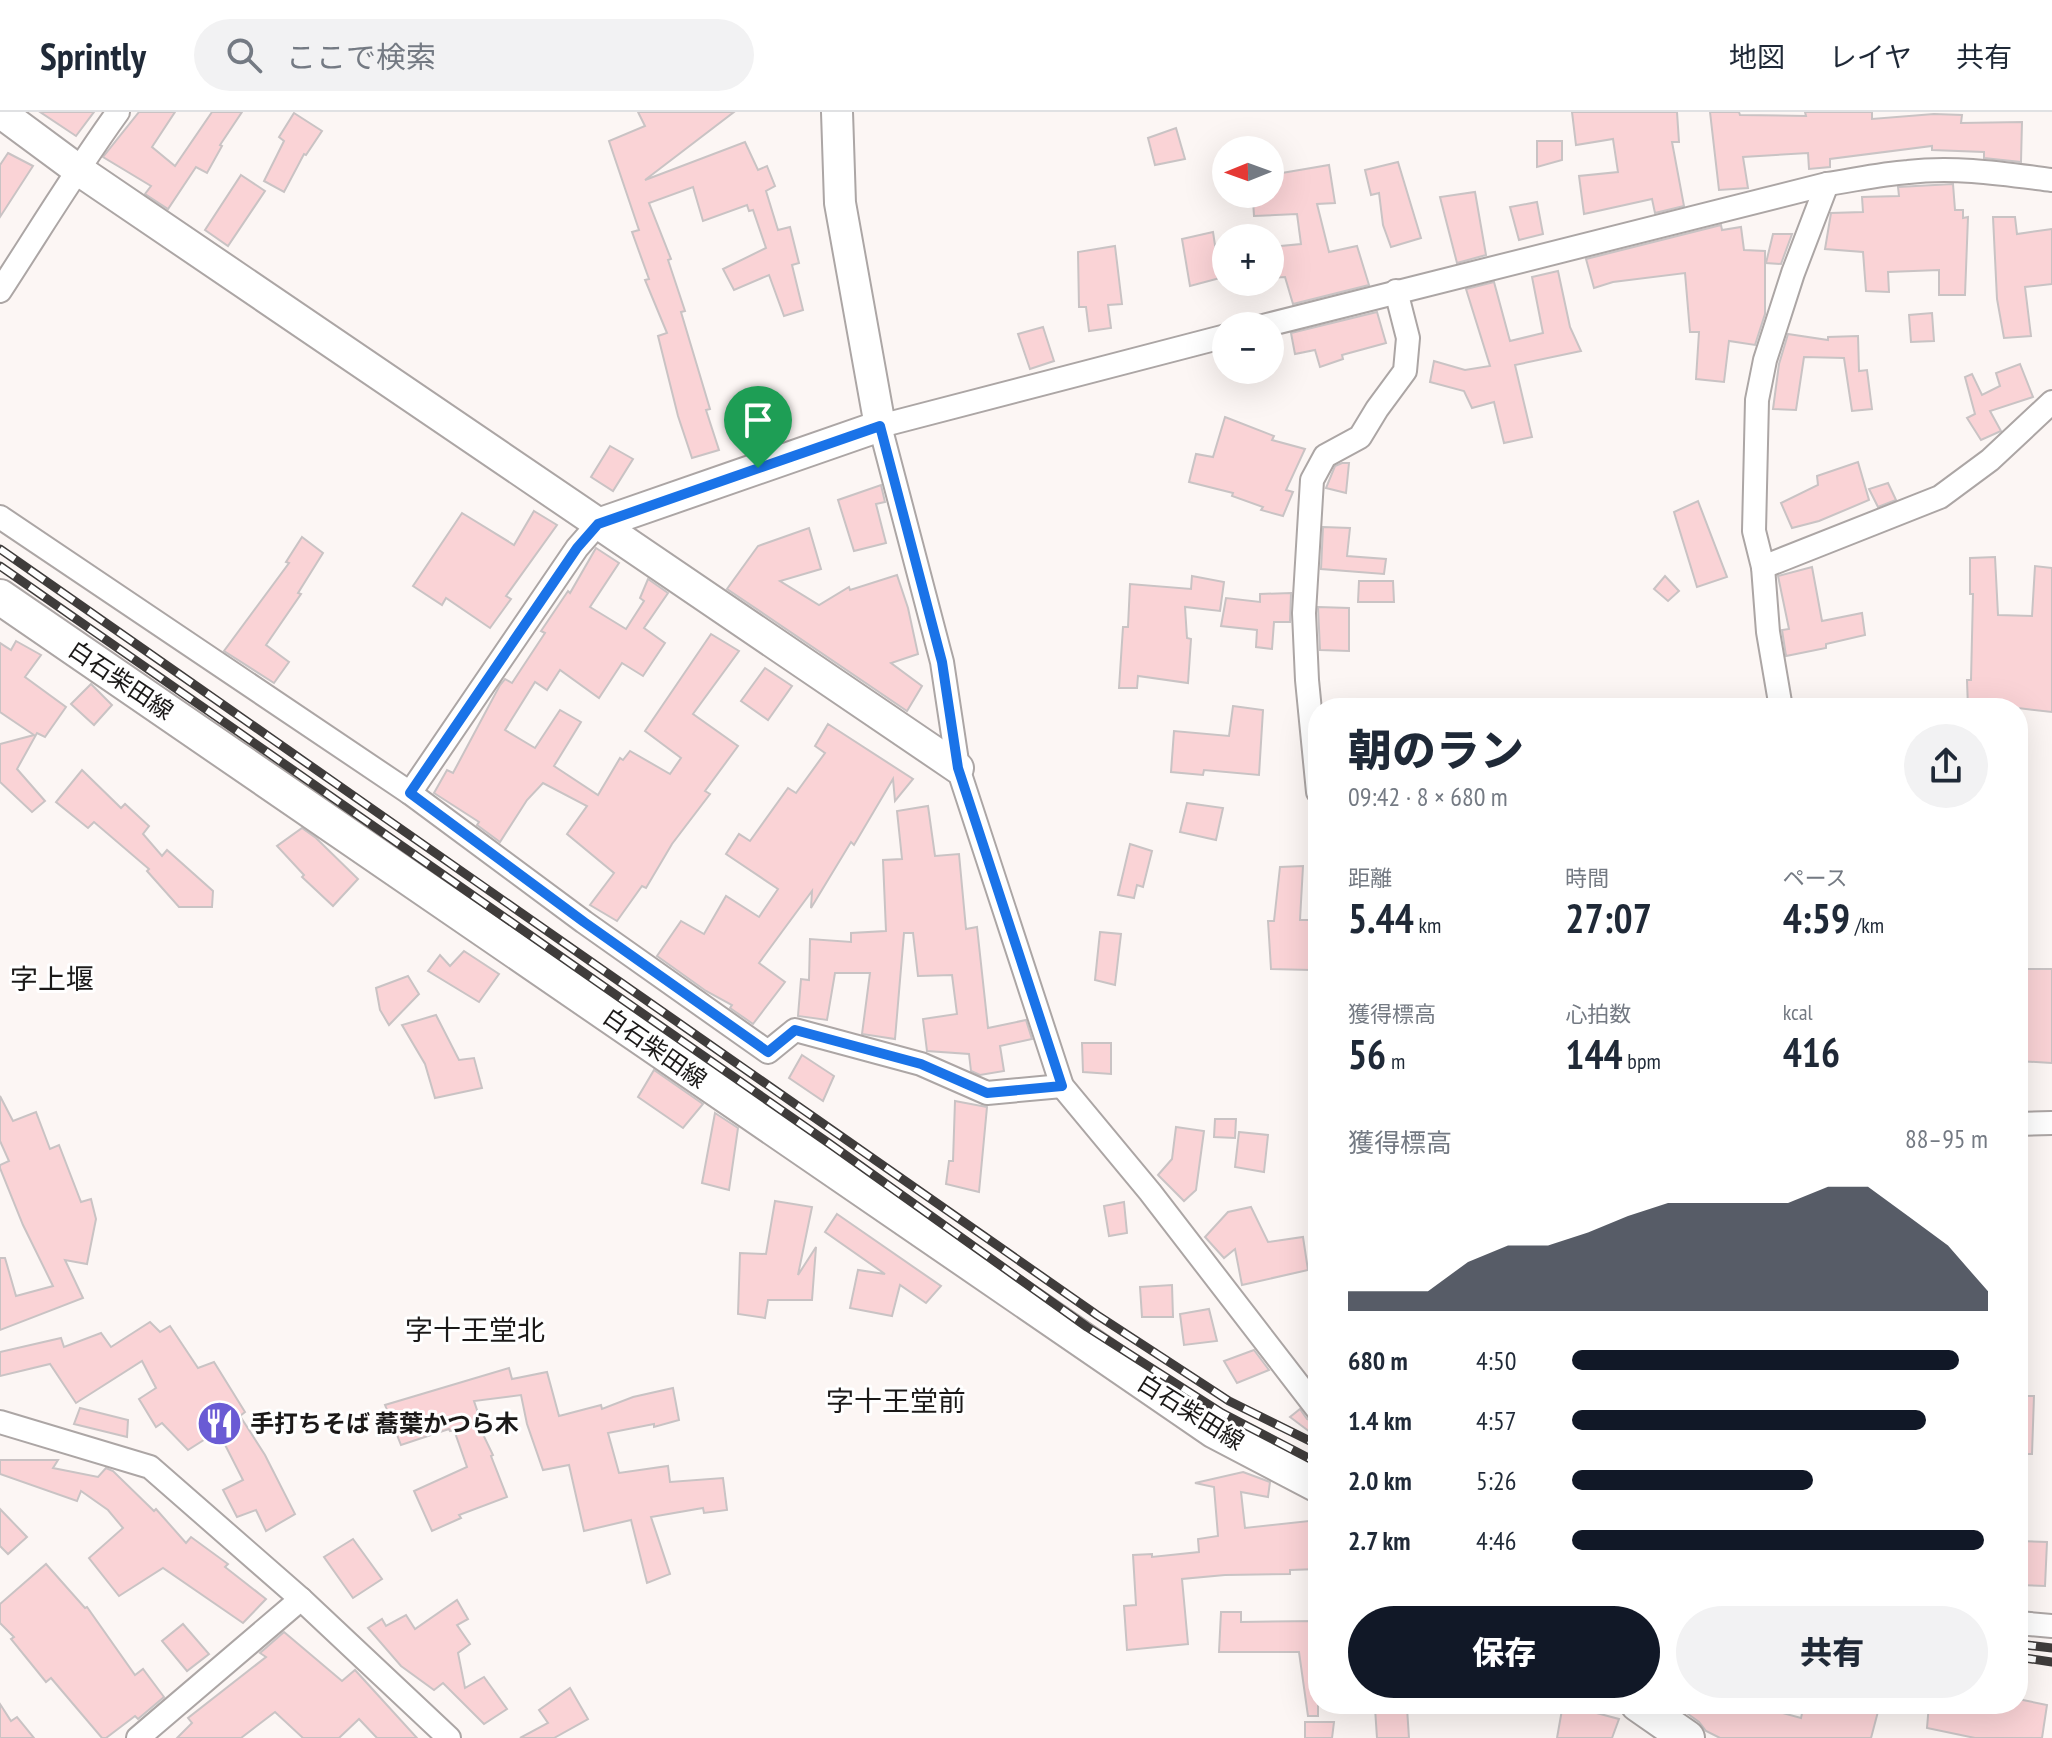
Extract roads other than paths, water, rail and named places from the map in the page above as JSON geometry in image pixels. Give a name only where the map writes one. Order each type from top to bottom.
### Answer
[{"type":"main road","name":"白石柴田線","points":[[0,597],[1189,1414],[1308,1480]]},
{"type":"main road","points":[[1652,1714],[1687,1738]]},
{"type":"street","points":[[0,112],[77,169],[958,768]]},
{"type":"street","points":[[0,291],[77,169],[118,112]]},
{"type":"street","points":[[837,112],[840,203],[880,426],[942,662],[958,768],[1062,1086],[1150,1192],[1308,1397]]},
{"type":"street","points":[[1284,320],[1827,184],[1909,171],[1990,172],[2052,180]]},
{"type":"street","points":[[1779,698],[1768,632],[1763,567],[1754,531],[1757,400],[1765,360],[1788,288],[1827,184]]},
{"type":"street","points":[[1309,698],[1304,613],[1312,480],[1325,456],[1360,437],[1405,371],[1408,338],[1396,291]]},
{"type":"street","points":[[410,793],[577,548],[598,524],[880,426],[1212,340]]},
{"type":"street","points":[[1763,567],[1940,497],[1990,460],[2052,402]]},
{"type":"street","points":[[0,517],[410,793],[584,922],[768,1052],[795,1030],[921,1064],[987,1093],[1062,1086]]},
{"type":"street","points":[[2028,1124],[2052,1123]]},
{"type":"street","points":[[0,1422],[150,1467],[301,1599],[449,1738]]},
{"type":"street","points":[[138,1738],[301,1599]]},
{"type":"street","points":[[2028,1624],[2052,1626]]},
{"type":"railway","points":[[0,549],[1097,1315],[1229,1401],[1308,1440]]},
{"type":"railway","points":[[0,566],[830,1144],[1087,1327],[1222,1413],[1308,1458]]},
{"type":"railway","points":[[2028,1645],[2052,1648]]},
{"type":"railway","points":[[2028,1658],[2052,1662]]},
{"type":"place","name":"手打ちそば 蕎葉かつら木","points":[[219,1423]]},
{"type":"district","name":"字上堰","points":[[52,978]]},
{"type":"district","name":"字十王堂北","points":[[475,1329]]},
{"type":"district","name":"字十王堂前","points":[[896,1400]]}]
